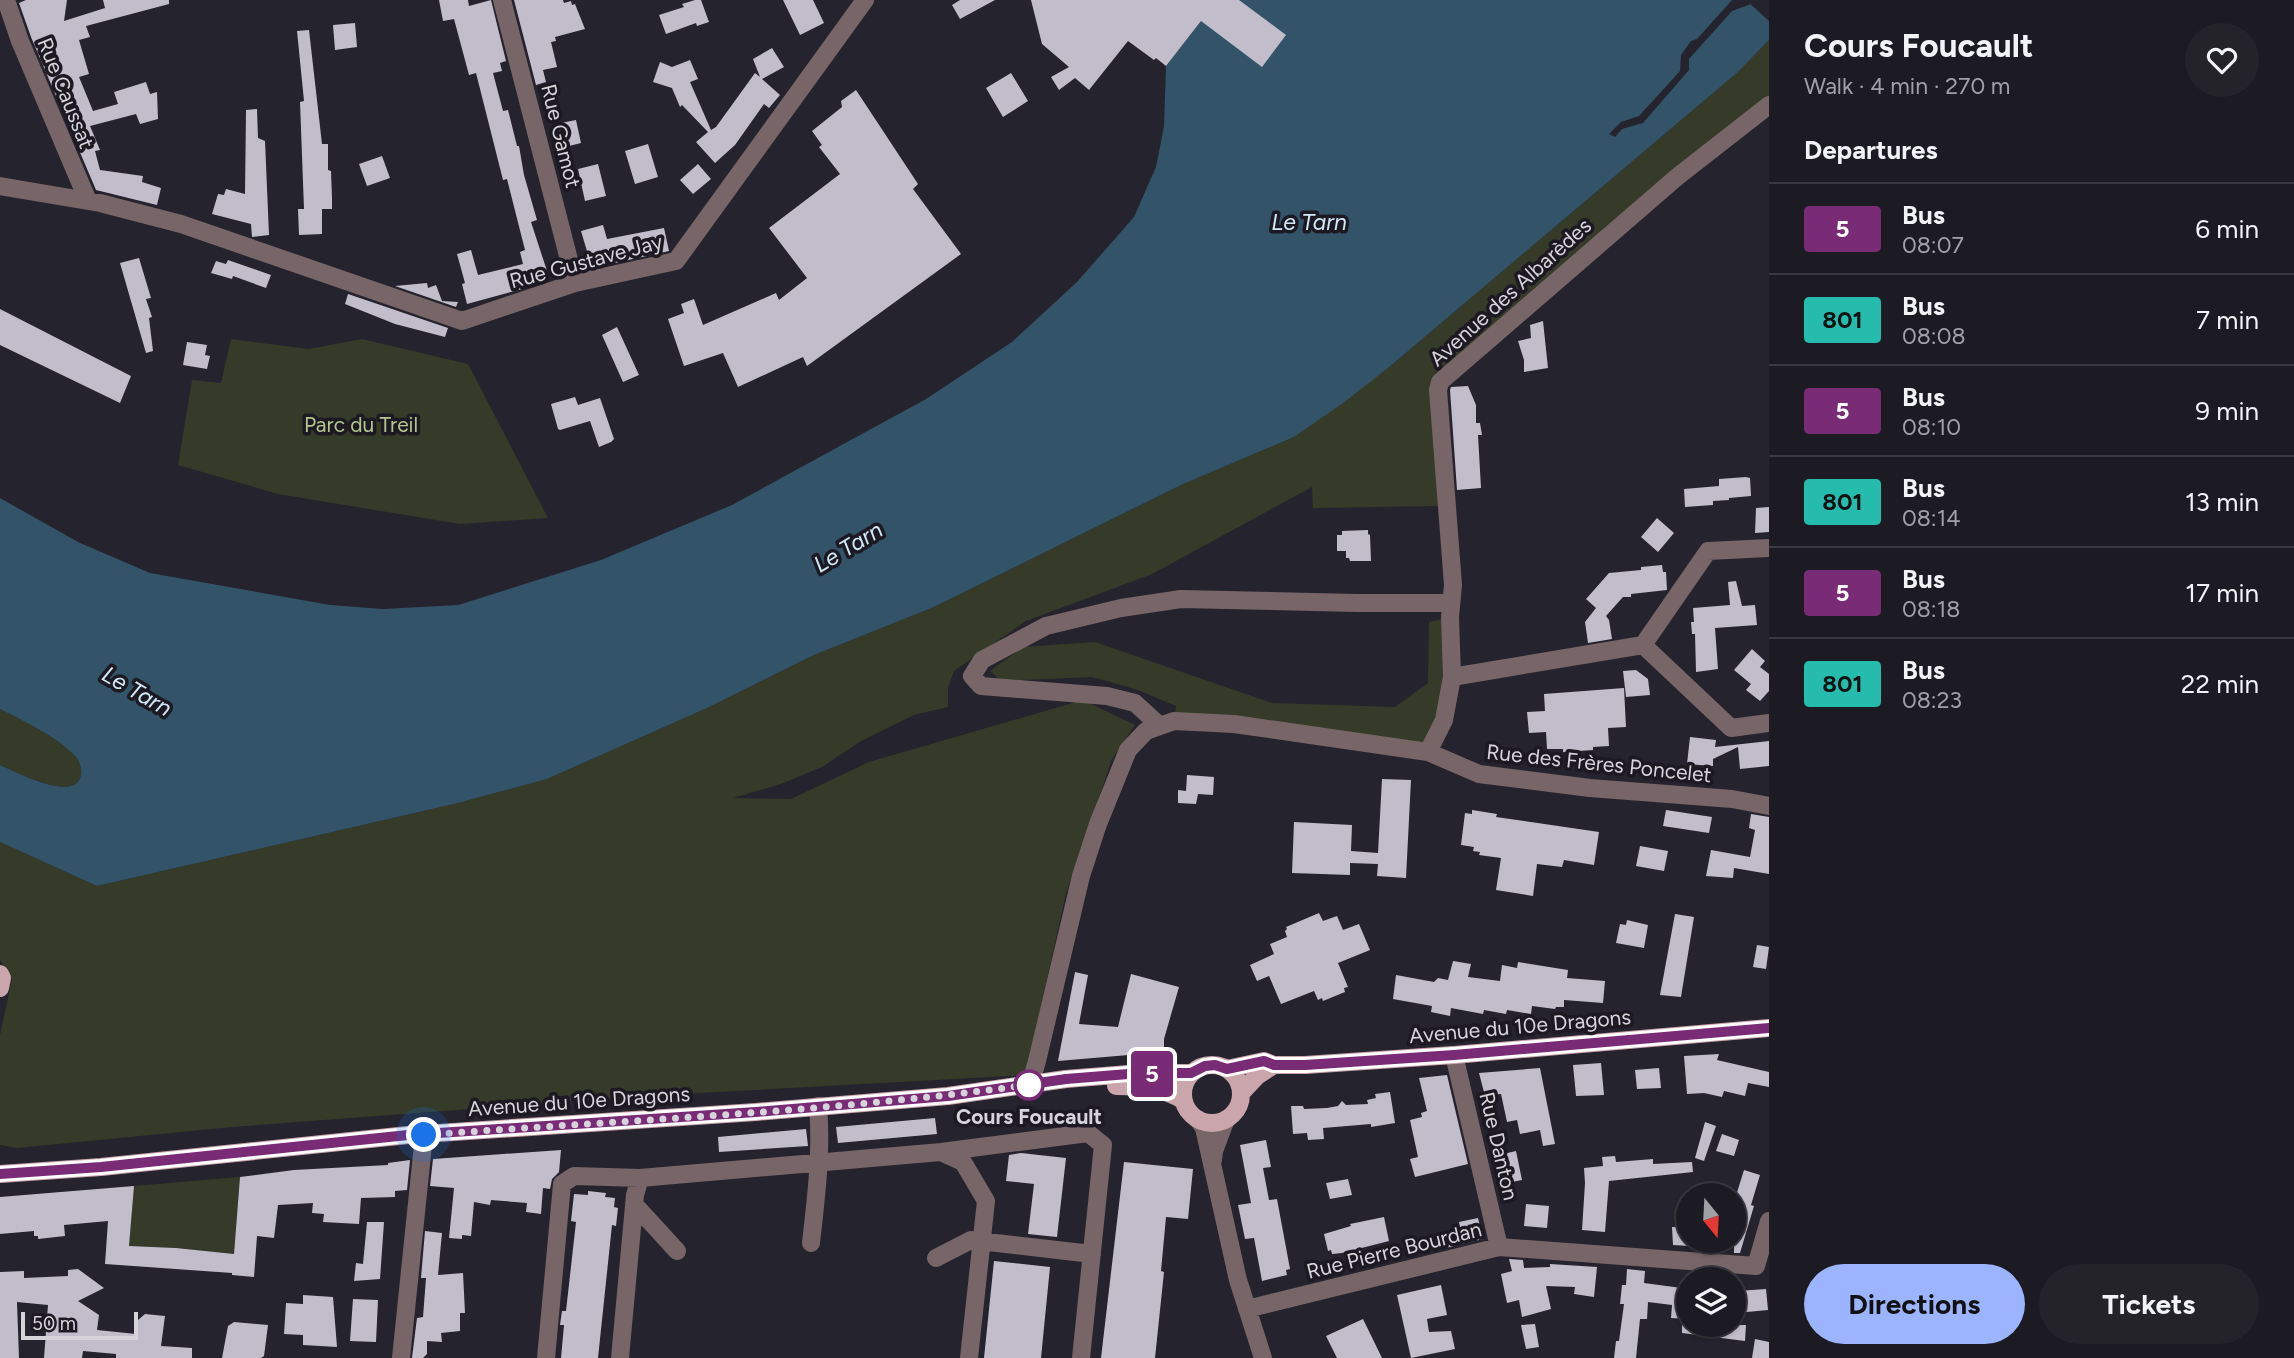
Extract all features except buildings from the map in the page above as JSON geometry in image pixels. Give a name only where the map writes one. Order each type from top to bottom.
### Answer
[{"type":"main road","points":[[0,974],[0,988]]},
{"type":"main road","name":"Avenue du 10e Dragons","points":[[1227,1069],[1264,1061],[1274,1065],[1454,1055],[1769,1028]]},
{"type":"main road","points":[[1215,1065],[1227,1069],[1238,1080],[1241,1093],[1237,1108],[1226,1119],[1214,1123],[1198,1119],[1189,1112],[1184,1101],[1185,1084],[1191,1073],[1205,1066],[1215,1065]]},
{"type":"main road","points":[[1241,1093],[1257,1076],[1274,1065]]},
{"type":"main road","name":"Avenue du 10e Dragons","points":[[0,1174],[101,1167],[424,1135],[948,1096],[1141,1073],[1191,1073]]},
{"type":"main road","name":"Avenue du 10e Dragons","points":[[1035,1084],[1067,1087],[1142,1086],[1160,1089],[1184,1101]]},
{"type":"street","name":"Rue Caussat","points":[[6,0],[20,41],[88,201]]},
{"type":"street","name":"Rue Gamot","points":[[502,0],[575,283]]},
{"type":"street","name":"Rue Gustave Jay","points":[[0,186],[88,201],[181,224],[462,321],[575,283],[677,261],[865,0]]},
{"type":"street","name":"Avenue des Albarèdes","points":[[1428,752],[1444,720],[1452,677],[1453,584],[1438,390],[1440,382],[1677,177],[1769,105]]},
{"type":"street","points":[[1452,677],[1643,645],[1708,551],[1769,548]]},
{"type":"street","points":[[1035,1084],[1033,1075],[1081,876],[1098,824],[1128,750],[1146,731],[1160,726],[1135,703],[1107,695],[981,686],[972,676],[982,660],[1046,626],[1121,608],[1181,598],[1451,603]]},
{"type":"street","points":[[1643,645],[1731,728],[1769,723]]},
{"type":"street","name":"Rue des Frères Poncelet","points":[[1160,726],[1174,721],[1234,724],[1428,752],[1479,774],[1590,788],[1732,799],[1769,806]]},
{"type":"street","name":"Rue Danton","points":[[1454,1055],[1499,1247]]},
{"type":"street","points":[[811,1243],[819,1162],[818,1106]]},
{"type":"street","points":[[1198,1119],[1204,1128],[1238,1280],[1263,1358]]},
{"type":"street","points":[[1212,1167],[1214,1151],[1226,1119]]},
{"type":"street","points":[[546,1358],[562,1184],[574,1176],[640,1178],[941,1152],[1088,1133],[1103,1145],[1081,1358]]},
{"type":"street","points":[[401,1358],[424,1135]]},
{"type":"street","points":[[941,1152],[963,1162],[986,1201],[969,1358]]},
{"type":"street","points":[[620,1358],[634,1204],[640,1178]]},
{"type":"street","points":[[634,1204],[677,1251]]},
{"type":"street","name":"Rue Pierre Bourdan","points":[[1247,1310],[1499,1247],[1756,1266],[1769,1221]]},
{"type":"street","points":[[936,1258],[971,1240],[1092,1255]]},
{"type":"green space","name":"Cours Foucault","points":[[1769,40],[1769,105],[1446,375],[1438,506],[1313,508],[1312,487],[1152,574],[1026,621],[954,671],[948,688],[948,707],[914,715],[861,741],[822,767],[781,784],[733,798],[791,799],[869,762],[1083,700],[1135,725],[1112,759],[1066,893],[1026,1075],[644,1096],[232,1127],[17,1148],[0,1145],[0,1035],[12,979],[0,960],[0,842],[97,886],[458,803],[547,779],[707,708],[814,655],[934,607],[1181,485],[1294,437],[1388,368],[1738,72]]},
{"type":"green space","name":"Parc du Treil","points":[[231,339],[309,349],[362,339],[468,364],[548,518],[460,524],[278,494],[178,465],[192,380],[221,383]]},
{"type":"green space","points":[[1450,617],[1452,677],[1428,752],[1174,721],[1176,706],[1138,690],[1092,677],[1001,681],[990,671],[1023,647],[1095,642],[1272,703],[1395,707],[1428,683],[1429,622]]},
{"type":"green space","points":[[0,709],[49,735],[67,748],[79,761],[81,774],[77,783],[69,787],[45,783],[0,765]]},
{"type":"green space","points":[[240,1177],[234,1254],[129,1246],[134,1186]]},
{"type":"water","name":"Le Tarn","points":[[1239,0],[1746,0],[1769,21],[1769,40],[1738,72],[1388,368],[1294,437],[1181,485],[934,607],[814,655],[707,708],[547,779],[458,803],[97,886],[0,842],[0,765],[31,779],[69,787],[77,783],[81,771],[76,757],[58,741],[0,709],[0,498],[78,542],[150,573],[330,605],[383,609],[458,605],[601,560],[732,505],[926,399],[1012,342],[1077,282],[1134,217],[1156,167],[1164,126],[1166,66],[1201,21]]},
{"type":"pier","points":[[1732,0],[1746,0],[1751,4],[1732,11],[1689,59],[1689,70],[1643,123],[1622,129],[1615,137],[1609,134],[1621,122],[1639,116],[1680,71],[1681,55],[1691,41],[1697,39]]},
{"type":"bus line","name":"5","points":[[0,1174],[101,1167],[408,1135],[756,1112],[948,1096],[1066,1079],[1141,1073],[1176,1075],[1215,1065],[1227,1069],[1264,1061],[1274,1065],[1305,1065],[1769,1028]]},
{"type":"place","name":"Cours Foucault","points":[[1029,1085]]},
{"type":"route","points":[[424,1135],[948,1096],[1035,1084],[1029,1085]]}]
